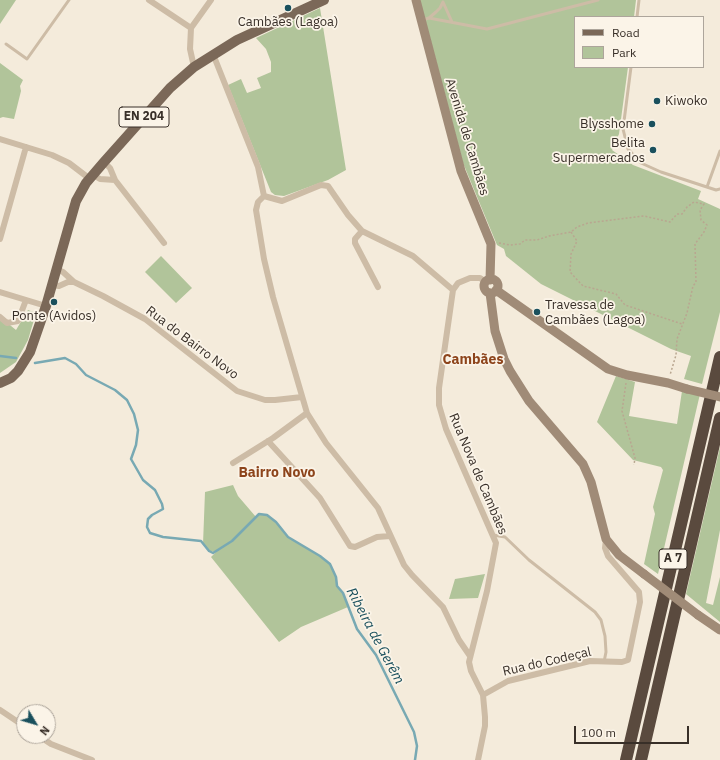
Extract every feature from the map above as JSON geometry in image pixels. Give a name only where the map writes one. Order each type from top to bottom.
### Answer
[{"type":"highway","name":"A 7","points":[[626,760],[720,357]]},
{"type":"highway","name":"A 7","points":[[641,760],[720,418]]},
{"type":"main road","name":"EN 204","points":[[1,384],[18,371],[30,352],[46,306],[51,284],[76,201],[91,177],[170,88],[194,67],[237,40],[324,0]]},
{"type":"street","points":[[149,0],[191,28]]},
{"type":"street","points":[[194,67],[190,49],[191,28],[211,0]]},
{"type":"street","name":"Avenida de Cambães","points":[[416,0],[424,19],[461,171],[491,244],[488,281]]},
{"type":"street","points":[[213,54],[258,168],[264,196]]},
{"type":"street","points":[[0,139],[52,155],[69,163],[91,177],[115,180]]},
{"type":"street","points":[[0,239],[26,147]]},
{"type":"street","points":[[104,162],[110,168],[115,180],[164,244]]},
{"type":"street","points":[[264,196],[282,201],[321,185],[328,186],[348,216],[362,232],[413,256],[453,290],[458,283],[470,278],[480,278],[497,284],[493,292],[495,331],[504,358],[529,400],[583,464],[591,482],[606,539],[619,555],[720,630]]},
{"type":"street","points":[[264,196],[258,202],[256,210],[264,259],[273,297],[307,413],[326,443],[378,508],[390,536],[412,575],[443,607],[459,640],[470,656],[469,666],[483,695],[486,726],[478,760]]},
{"type":"street","points":[[362,232],[355,239],[355,243],[378,287]]},
{"type":"street","name":"Rua do Bairro Novo","points":[[56,269],[64,272],[74,282],[145,319],[237,391],[265,400],[302,397]]},
{"type":"street","points":[[51,284],[59,286],[68,282],[74,282]]},
{"type":"street","name":"Rua Nova de Cambães","points":[[453,290],[440,372],[439,404],[446,429],[496,543],[470,656]]},
{"type":"street","points":[[0,292],[46,306]]},
{"type":"street","points":[[493,292],[518,304],[600,364],[627,375],[668,383],[720,397]]},
{"type":"street","points":[[0,317],[7,323],[18,321],[26,300]]},
{"type":"street","points":[[233,463],[268,441],[307,413]]},
{"type":"street","points":[[268,441],[320,498],[350,546],[355,547],[377,537],[390,536]]},
{"type":"street","name":"Rua do Codeçal","points":[[483,695],[508,680],[590,661],[622,662],[630,657],[640,596],[637,589],[608,556],[605,548],[606,539]]},
{"type":"street","points":[[0,710],[16,721]]},
{"type":"street","points":[[51,744],[92,760]]},
{"type":"lane","points":[[6,44],[27,58],[69,0]]},
{"type":"lane","points":[[424,19],[452,22],[487,29],[598,0]]},
{"type":"lane","points":[[637,16],[639,0]]},
{"type":"lane","points":[[424,19],[440,8],[443,1]]},
{"type":"lane","points":[[443,1],[452,22]]},
{"type":"lane","points":[[631,68],[623,130],[628,149],[641,163],[716,190],[720,189]]},
{"type":"lane","points":[[707,187],[720,151]]},
{"type":"lane","points":[[493,535],[505,537],[529,560],[595,612],[601,620],[605,636],[606,652],[604,662]]},
{"type":"path","points":[[491,244],[498,242],[510,245],[520,244],[525,240],[537,240],[571,232],[577,227],[588,223],[644,216],[670,222],[677,214],[682,214],[687,207],[694,202],[704,204],[700,210],[701,220],[706,225],[704,232],[695,244],[696,282],[693,286],[686,313],[677,338],[676,354],[668,383]]},
{"type":"path","points":[[571,232],[577,241],[571,254],[570,272],[582,286],[616,294],[626,305],[682,324]]},
{"type":"path","points":[[627,375],[622,411],[636,458],[634,465]]},
{"type":"green space","points":[[0,0],[16,0],[0,24]]},
{"type":"green space","points":[[420,0],[636,0],[634,16],[574,16],[574,68],[628,68],[619,134],[612,150],[633,165],[701,191],[698,199],[720,209],[720,312],[702,384],[684,379],[691,356],[671,349],[541,284],[506,256],[504,249],[497,245],[463,163]]},
{"type":"green space","points":[[320,8],[346,170],[328,180],[284,196],[275,195],[271,192],[228,85],[241,79],[247,93],[261,88],[257,78],[271,72],[271,62],[266,49],[256,38]]},
{"type":"green space","points":[[0,63],[23,80],[20,86],[21,91],[14,119],[3,117],[0,118]]},
{"type":"green space","points":[[161,256],[192,288],[176,303],[145,272]]},
{"type":"green space","points":[[28,310],[36,313],[28,340],[16,362],[0,373],[0,317],[16,330]]},
{"type":"green space","points":[[616,376],[635,382],[629,416],[677,424],[682,391],[700,394],[658,574],[644,564],[655,514],[653,507],[663,470],[661,467],[633,460],[597,422]]},
{"type":"green space","points":[[720,447],[720,530],[706,603],[713,605],[720,577],[720,622],[686,594]]},
{"type":"green space","points":[[233,485],[238,496],[256,517],[259,514],[267,515],[276,522],[288,537],[320,556],[330,564],[336,577],[337,586],[343,593],[348,607],[301,627],[279,642],[211,557],[216,552],[209,551],[203,544],[205,492]]},
{"type":"green space","points":[[485,574],[478,598],[449,599],[455,579]]},
{"type":"waterway","name":"Ribeira de Gerêm","points":[[0,356],[16,358]]},
{"type":"waterway","name":"Ribeira de Gerêm","points":[[35,363],[65,358],[76,364],[86,375],[115,390],[127,400],[134,414],[138,430],[136,445],[131,459],[143,480],[155,490],[163,509],[148,519],[147,527],[150,533],[163,537],[201,541],[209,551],[213,553],[232,541],[259,514],[267,515],[276,522],[288,537],[320,556],[330,564],[336,577],[337,586],[343,593],[357,629],[376,655],[414,732],[417,746],[415,760]]},
{"type":"place","name":"Cambães (Lagoa)","points":[[288,8]]},
{"type":"place","name":"Kiwoko","points":[[657,101]]},
{"type":"place","name":"Blysshome","points":[[652,124]]},
{"type":"place","name":"Belita Supermercados","points":[[653,150]]},
{"type":"place","name":"Ponte (Avidos)","points":[[54,302]]},
{"type":"place","name":"Travessa de Cambães (Lagoa)","points":[[537,312]]},
{"type":"district","name":"Cambães","points":[[473,360]]},
{"type":"district","name":"Bairro Novo","points":[[277,473]]}]
